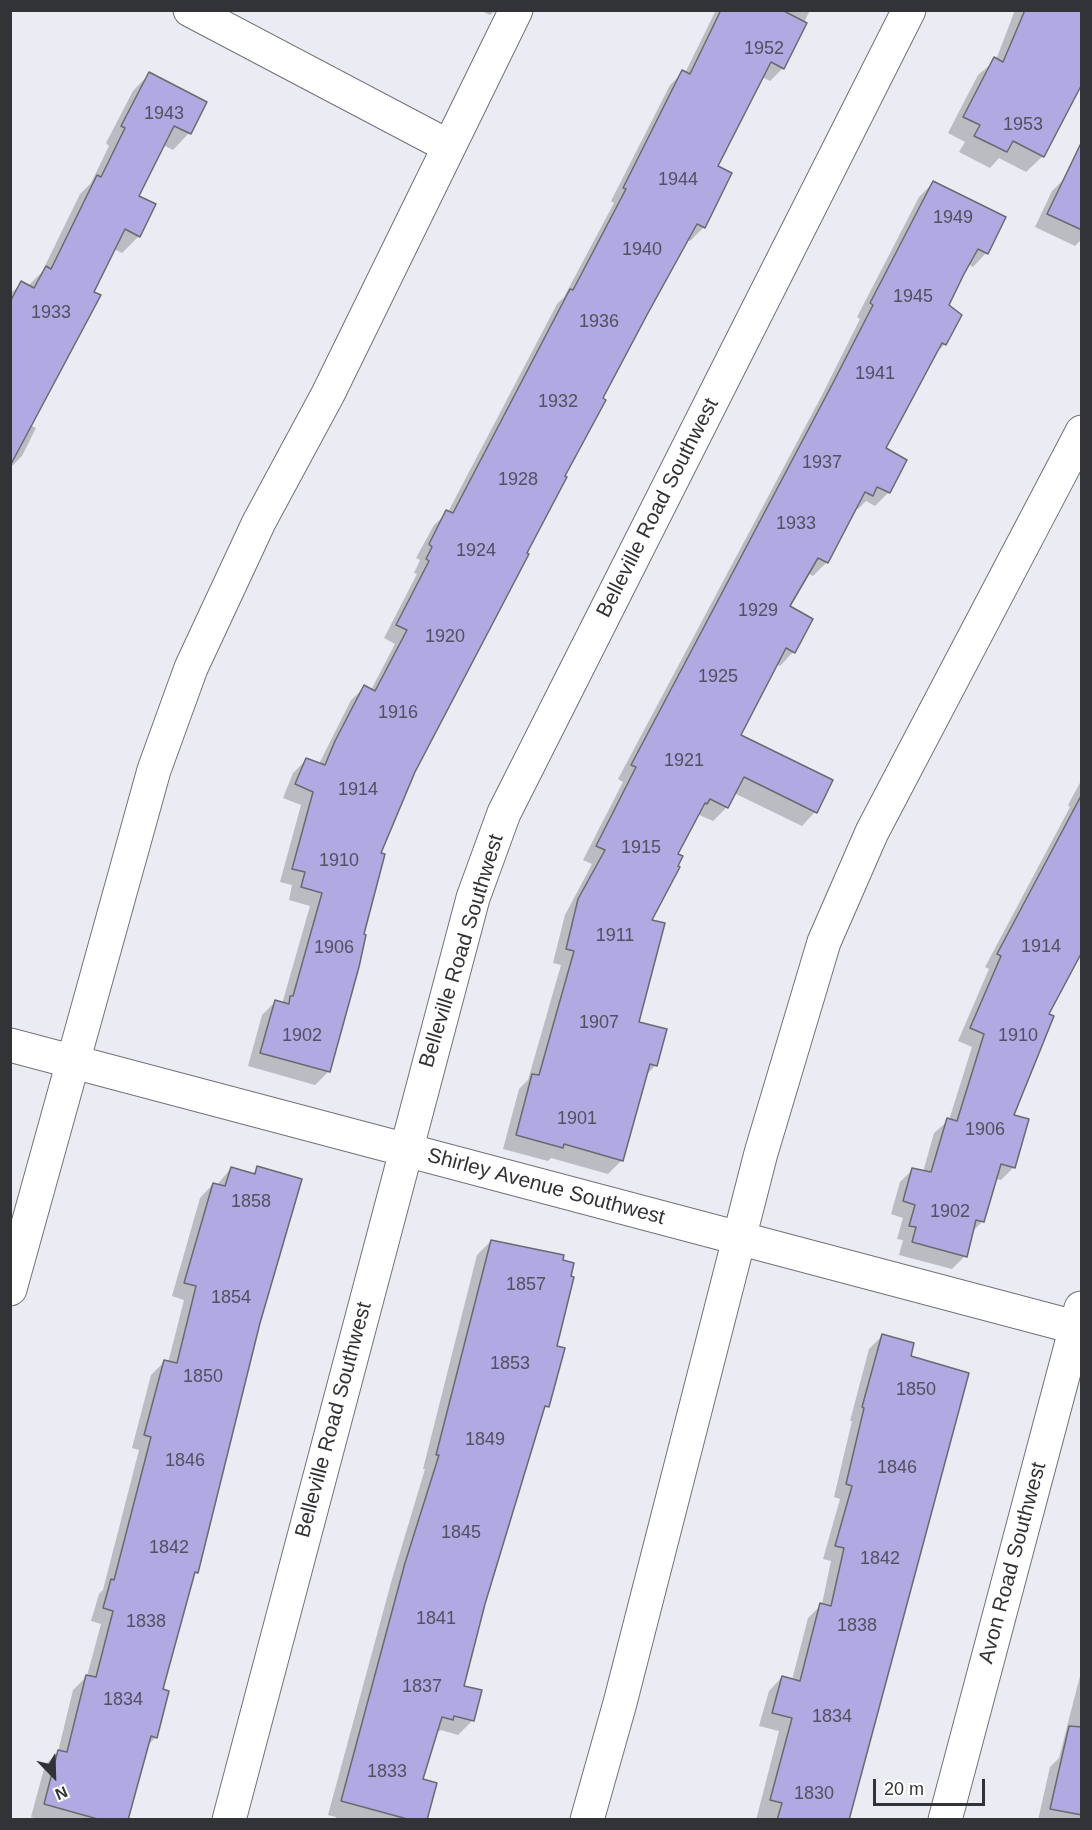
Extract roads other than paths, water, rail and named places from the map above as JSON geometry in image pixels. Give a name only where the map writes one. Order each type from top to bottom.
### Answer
[{"type":"street","points":[[190,10],[448,146]]},
{"type":"street","points":[[10,1289],[71,1062],[154,770],[191,668],[259,522],[328,394],[516,10]]},
{"type":"street","name":"Belleville Road Southwest","points":[[229,1820],[473,898],[504,813],[909,10]]},
{"type":"street","points":[[587,1820],[620,1703],[761,1153],[824,942],[872,831],[1082,432]]},
{"type":"street","name":"Shirley Avenue Southwest","points":[[10,1046],[741,1238],[1080,1321]]},
{"type":"street","name":"Avon Road Southwest","points":[[945,1820],[1080,1321]]}]
